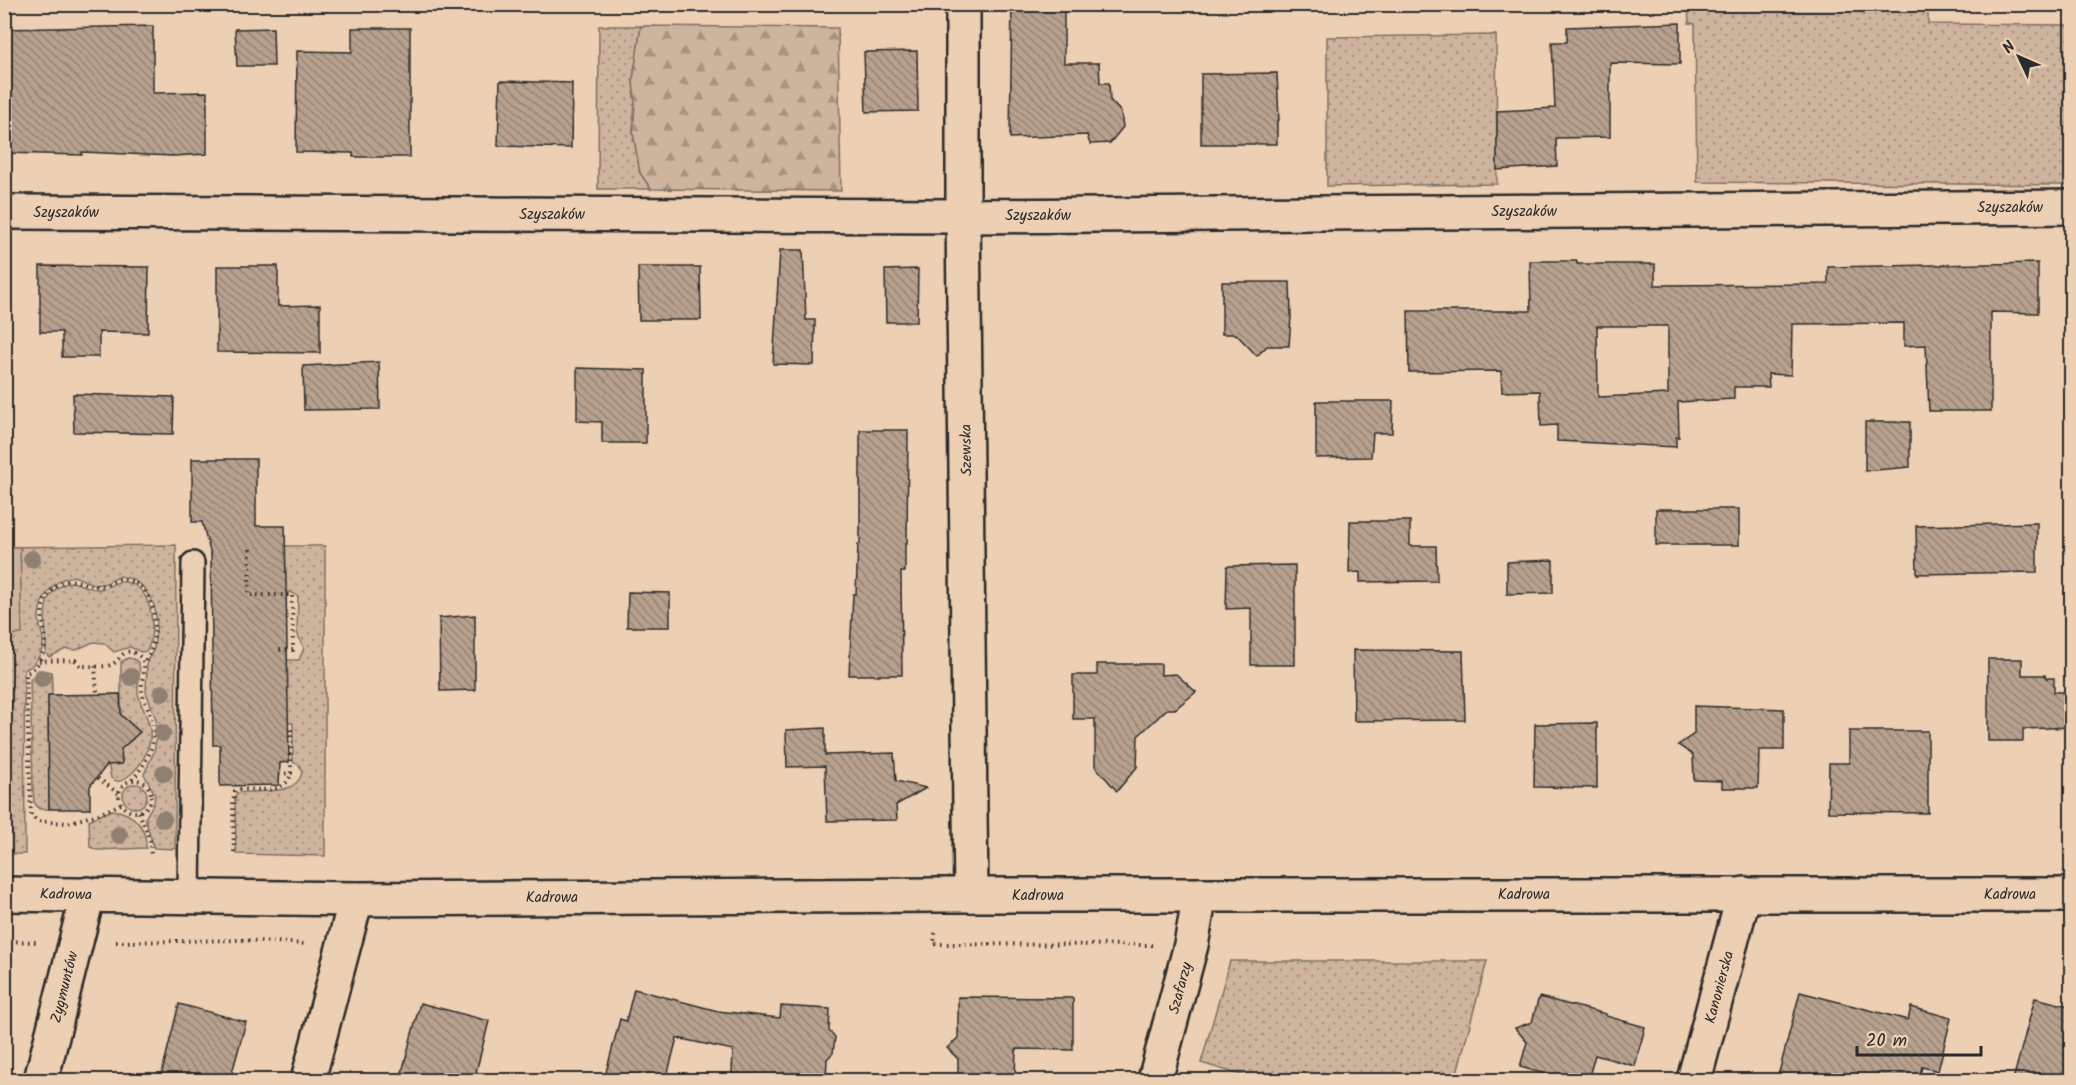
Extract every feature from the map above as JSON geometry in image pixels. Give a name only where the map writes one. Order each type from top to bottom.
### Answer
[{"type":"street","name":"Szewska","points":[[963,4],[963,216],[971,895]]},
{"type":"street","name":"Szyszaków","points":[[4,212],[963,216],[2072,207]]},
{"type":"street","name":"Kadrowa","points":[[4,894],[356,899],[971,895],[2072,895]]},
{"type":"street","name":"Zygmuntów","points":[[41,1080],[88,894]]},
{"type":"street","name":"Kanonierska","points":[[1694,1080],[1744,894]]},
{"type":"street","name":"Szafarzy","points":[[1155,1080],[1191,945],[1200,895]]},
{"type":"street","points":[[308,1080],[356,899]]},
{"type":"lane","points":[[189,896],[193,563]]},
{"type":"path","points":[[250,549],[249,595],[292,596],[293,650],[277,650]]},
{"type":"path","points":[[121,804],[99,814],[67,823],[37,821],[31,815],[26,673],[30,672],[42,656],[45,636],[41,617],[42,606],[53,590],[69,580],[75,579],[99,587],[121,579],[138,584],[152,603],[154,615],[152,643],[144,663]]},
{"type":"path","points":[[39,661],[75,660],[81,666],[95,666],[112,664],[124,653],[129,652],[139,656],[144,663],[142,690],[153,720],[153,741],[147,759],[132,780]]},
{"type":"path","points":[[95,666],[97,695]]},
{"type":"path","points":[[4,697],[8,704],[9,761],[4,777]]},
{"type":"path","points":[[234,852],[233,801],[235,791],[281,788],[288,782],[291,773],[291,725]]},
{"type":"path","points":[[279,774],[291,773]]},
{"type":"path","points":[[98,778],[119,794]]},
{"type":"path","points":[[132,780],[146,783],[151,793],[149,804],[139,812],[127,810],[121,804],[119,794],[124,783],[132,780]]},
{"type":"path","points":[[139,812],[150,841],[151,854]]},
{"type":"path","points":[[4,941],[75,943],[242,940],[343,946]]},
{"type":"green space","points":[[1688,5],[1928,5],[1928,24],[2071,25],[2071,185],[1697,182],[1695,24],[1689,23]]},
{"type":"green space","points":[[599,26],[641,26],[633,80],[635,104],[633,133],[640,173],[651,189],[598,189]]},
{"type":"green space","points":[[641,26],[838,28],[841,191],[651,189],[640,173],[633,133],[635,104],[633,80]]},
{"type":"green space","points":[[1496,35],[1497,184],[1327,186],[1327,37]]},
{"type":"green space","points":[[176,545],[175,849],[154,848],[145,818],[154,803],[155,795],[144,774],[154,752],[156,740],[156,719],[146,692],[147,661],[154,649],[157,621],[154,605],[144,588],[132,579],[120,576],[107,583],[95,585],[74,576],[61,580],[42,602],[39,616],[43,639],[42,649],[35,662],[24,670],[25,854],[5,854],[5,784],[11,768],[11,701],[4,694],[5,547]]},
{"type":"green space","points":[[253,546],[325,546],[325,856],[236,854],[235,797],[237,793],[285,789],[299,780],[302,771],[299,765],[293,762],[293,723],[287,723],[287,660],[299,660],[304,648],[297,633],[298,596],[290,592],[257,592]]},
{"type":"green space","points":[[4,547],[20,547],[22,634],[5,635]]},
{"type":"green space","points":[[71,582],[103,589],[118,582],[125,582],[134,585],[142,592],[147,600],[152,621],[152,632],[147,651],[141,652],[130,647],[114,652],[104,643],[93,642],[76,650],[66,649],[49,657],[46,653],[45,611],[47,602],[59,587]]},
{"type":"green space","points":[[128,658],[138,662],[140,671],[138,693],[149,724],[150,739],[146,754],[138,767],[125,779],[117,781],[111,778],[108,764],[122,764],[121,746],[133,739],[133,726],[121,719],[121,662]]},
{"type":"green space","points":[[38,670],[52,672],[52,696],[48,696],[49,809],[39,809],[34,802],[30,680]]},
{"type":"green space","points":[[135,784],[143,788],[147,796],[143,804],[135,808],[127,804],[123,796],[127,788]]},
{"type":"green space","points":[[112,810],[120,811],[137,822],[144,833],[146,848],[97,850],[90,847],[89,820]]},
{"type":"green space","points":[[1230,961],[1487,961],[1455,1080],[1258,1080],[1201,1063]]},
{"type":"building","points":[[1012,4],[1064,4],[1064,63],[1099,63],[1100,83],[1109,83],[1110,100],[1121,112],[1123,127],[1110,143],[1090,144],[1087,135],[1010,138]]},
{"type":"building","points":[[1680,23],[1680,64],[1610,63],[1610,137],[1556,138],[1557,166],[1497,170],[1497,111],[1555,108],[1552,42],[1567,42],[1567,27]]},
{"type":"building","points":[[153,26],[153,93],[207,92],[207,154],[173,156],[82,152],[82,155],[4,153],[4,29]]},
{"type":"building","points":[[273,28],[274,66],[237,66],[235,29]]},
{"type":"building","points":[[352,28],[410,28],[410,157],[353,157],[353,153],[296,152],[297,51],[352,52]]},
{"type":"building","points":[[917,51],[918,111],[866,112],[864,52]]},
{"type":"building","points":[[1277,73],[1279,120],[1277,120],[1277,144],[1201,144],[1201,74]]},
{"type":"building","points":[[500,81],[572,83],[571,148],[498,146]]},
{"type":"building","points":[[780,250],[803,250],[806,320],[815,320],[814,365],[773,364]]},
{"type":"building","points":[[1530,261],[1577,261],[1577,264],[1655,264],[1655,285],[1828,284],[1828,267],[2038,263],[2038,313],[1991,312],[1991,411],[1929,411],[1926,345],[1904,346],[1904,323],[1792,324],[1791,375],[1768,374],[1769,387],[1734,387],[1734,399],[1678,402],[1679,437],[1676,437],[1676,447],[1557,441],[1557,425],[1541,426],[1540,391],[1502,392],[1501,371],[1409,372],[1408,311],[1531,311]],"holes":[[[1597,326],[1668,326],[1668,394],[1598,397]]]},
{"type":"building","points":[[40,266],[149,267],[148,333],[99,332],[99,357],[62,357],[62,332],[40,332]]},
{"type":"building","points":[[217,266],[278,266],[278,306],[320,305],[320,353],[217,352]]},
{"type":"building","points":[[638,267],[700,267],[701,320],[639,320]]},
{"type":"building","points":[[918,269],[917,322],[886,322],[885,270]]},
{"type":"building","points":[[1222,282],[1290,282],[1289,346],[1267,346],[1257,356],[1236,334],[1222,334]]},
{"type":"building","points":[[379,362],[380,409],[304,410],[303,366]]},
{"type":"building","points":[[577,368],[646,370],[646,443],[602,443],[602,422],[577,421]]},
{"type":"building","points":[[73,394],[174,397],[173,434],[74,432]]},
{"type":"building","points":[[1316,401],[1393,401],[1392,433],[1373,433],[1371,457],[1316,458]]},
{"type":"building","points":[[1865,422],[1910,422],[1910,467],[1865,471]]},
{"type":"building","points":[[860,430],[908,430],[907,544],[905,544],[905,572],[901,572],[902,675],[849,675],[853,594],[856,594],[858,544],[860,544]]},
{"type":"building","points":[[192,459],[256,459],[256,526],[285,526],[289,762],[280,763],[279,785],[220,786],[220,745],[213,745],[211,555],[202,522],[192,522]]},
{"type":"building","points":[[1656,509],[1739,509],[1739,545],[1656,545]]},
{"type":"building","points":[[1350,521],[1410,521],[1410,546],[1436,546],[1437,581],[1360,582],[1360,572],[1349,573]]},
{"type":"building","points":[[2037,523],[2037,572],[1917,574],[1916,526]]},
{"type":"building","points":[[1553,560],[1553,593],[1507,594],[1507,562]]},
{"type":"building","points":[[1295,565],[1295,665],[1251,665],[1251,608],[1226,609],[1227,566]]},
{"type":"building","points":[[628,592],[670,593],[670,627],[627,627]]},
{"type":"building","points":[[475,615],[475,690],[440,691],[439,618]]},
{"type":"building","points":[[1353,650],[1463,651],[1465,720],[1354,721]]},
{"type":"building","points":[[1988,659],[2022,659],[2022,675],[2045,675],[2046,678],[2054,678],[2054,692],[2072,692],[2072,727],[2023,729],[2023,741],[1988,741]]},
{"type":"building","points":[[1097,664],[1161,664],[1161,675],[1176,674],[1196,692],[1175,709],[1167,709],[1138,736],[1137,767],[1117,791],[1095,766],[1095,719],[1073,719],[1073,675],[1097,675]]},
{"type":"building","points":[[120,694],[121,715],[140,732],[121,749],[122,764],[107,765],[90,786],[90,809],[49,809],[48,695]]},
{"type":"building","points":[[1694,706],[1784,709],[1784,750],[1759,750],[1758,788],[1722,788],[1722,781],[1694,780],[1693,755],[1678,745],[1694,734]]},
{"type":"building","points":[[1597,723],[1597,788],[1534,787],[1535,724]]},
{"type":"building","points":[[825,728],[825,755],[894,753],[896,781],[926,788],[896,805],[897,820],[827,821],[825,766],[787,767],[786,730]]},
{"type":"building","points":[[1849,731],[1928,731],[1928,813],[1828,812],[1829,763],[1849,763]]},
{"type":"building","points":[[634,989],[718,1011],[780,1018],[781,1006],[830,1009],[829,1031],[835,1037],[833,1053],[827,1059],[826,1080],[779,1080],[777,1077],[732,1074],[733,1050],[677,1038],[666,1080],[604,1080],[620,1019],[626,1021]]},
{"type":"building","points":[[1800,992],[1908,1020],[1911,1007],[1951,1018],[1938,1071],[1922,1067],[1918,1080],[1777,1080]]},
{"type":"building","points":[[958,997],[1073,998],[1073,1050],[1016,1049],[1015,1077],[1008,1077],[1008,1080],[958,1080],[958,1059],[947,1048],[958,1038]]},
{"type":"building","points":[[1539,997],[1606,1014],[1606,1016],[1645,1027],[1635,1066],[1595,1055],[1588,1080],[1567,1080],[1520,1067],[1527,1042],[1515,1028],[1532,1022]]},
{"type":"building","points":[[2035,998],[2072,1007],[2072,1080],[2013,1080]]},
{"type":"building","points":[[420,1003],[489,1021],[474,1080],[400,1080]]},
{"type":"building","points":[[179,1004],[246,1022],[230,1080],[160,1080]]}]
